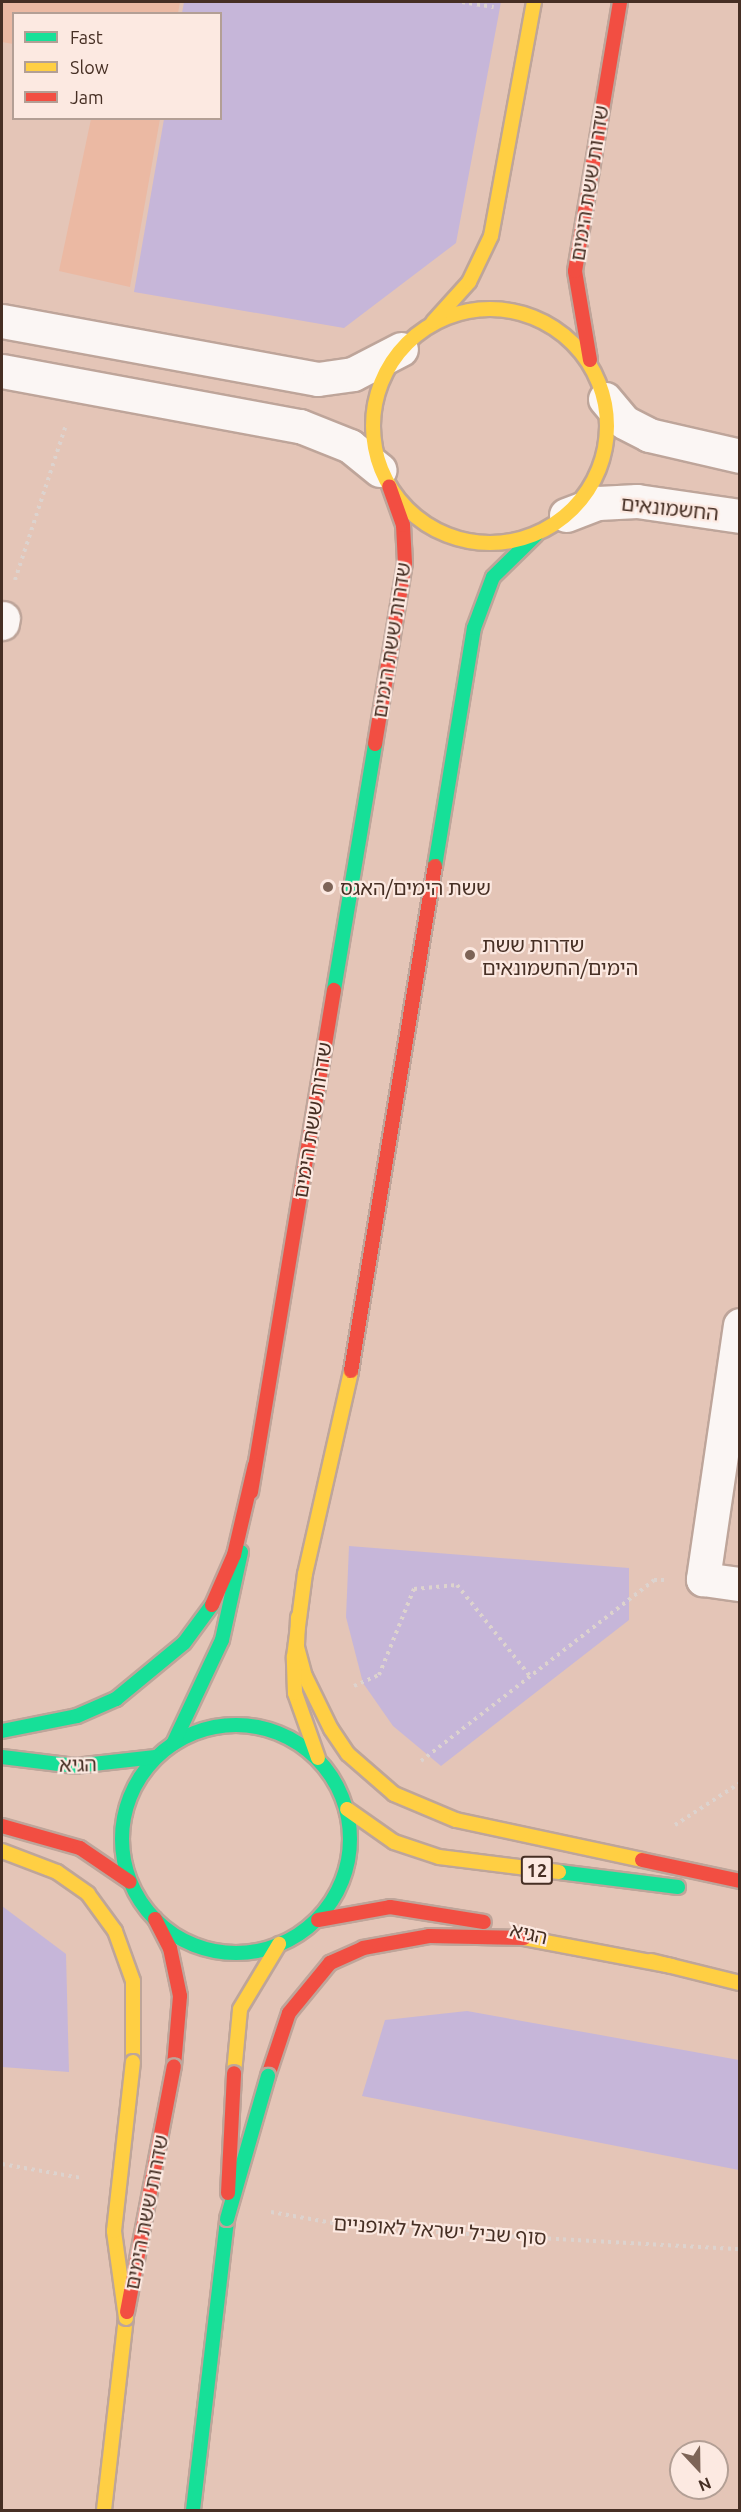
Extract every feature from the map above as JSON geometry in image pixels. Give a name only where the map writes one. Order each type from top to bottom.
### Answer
[{"type":"main road","points":[[429,326],[469,282],[491,236],[534,2]]},
{"type":"main road","name":"שדרות ששת הימים","points":[[591,364],[578,317],[574,271],[620,2]]},
{"type":"main road","points":[[429,326],[483,308],[519,312],[567,336],[591,364],[605,399],[608,436],[598,471],[566,515],[536,535],[493,577],[474,628],[347,1395],[298,1617],[297,1647],[316,1703],[348,1754],[386,1788],[423,1809],[456,1820],[740,1881]]},
{"type":"main road","name":"שדרות ששת הימים","points":[[173,1744],[227,1624],[405,562],[403,525],[385,478],[372,415],[381,380],[401,349],[429,326]]},
{"type":"main road","points":[[385,478],[413,515],[444,534],[497,543],[536,535]]},
{"type":"main road","points":[[2,1731],[77,1716],[116,1699],[184,1643],[212,1604],[234,1555],[255,1466]]},
{"type":"main road","points":[[298,1617],[296,1694],[318,1758]]},
{"type":"main road","name":"12","points":[[347,1809],[349,1862],[342,1883],[318,1920],[279,1944],[234,1954],[212,1950],[172,1934],[155,1919],[130,1882],[123,1859],[124,1815],[155,1758],[194,1732],[238,1724],[282,1733],[318,1758],[347,1809],[393,1842],[439,1857],[740,1895]]},
{"type":"main road","name":"הגיא","points":[[2,1757],[75,1766],[155,1758]]},
{"type":"main road","name":"12","points":[[2,1826],[80,1848],[130,1882]]},
{"type":"main road","points":[[2,1851],[57,1872],[88,1894],[115,1931],[134,1981],[133,2062],[114,2231],[126,2318]]},
{"type":"main road","name":"הגיא","points":[[318,1920],[372,1908],[423,1909],[740,1983]]},
{"type":"main road","name":"שדרות ששת הימים","points":[[104,2511],[126,2318],[174,2066],[180,1996],[170,1948],[155,1919]]},
{"type":"main road","points":[[227,2219],[268,2076],[289,2013],[309,1983],[330,1963],[363,1948],[429,1936],[507,1935],[672,1966]]},
{"type":"main road","points":[[193,2511],[227,2219],[234,2073],[240,2009],[250,1985],[279,1944]]},
{"type":"street","points":[[2,321],[318,379],[353,374],[401,349]]},
{"type":"street","points":[[2,371],[300,426],[350,446],[385,478]]},
{"type":"street","points":[[605,399],[624,422],[649,435],[740,456]]},
{"type":"street","name":"החשמונאים","points":[[566,515],[598,503],[637,501],[740,516]]},
{"type":"street","points":[[740,1325],[703,1579],[740,1584]]},
{"type":"path","points":[[2,620],[78,386]]},
{"type":"path","points":[[386,1788],[654,1580],[703,1579]]},
{"type":"path","points":[[316,1703],[379,1675],[414,1589],[457,1585],[530,1676]]},
{"type":"path","points":[[627,1857],[740,1783]]},
{"type":"path","points":[[2,2164],[94,2181]]},
{"type":"path","name":"סוף שביל ישראל לאופניים","points":[[257,2209],[361,2228],[740,2249]]},
{"type":"shaded area","points":[[2,2],[180,2],[178,12],[12,12],[12,44],[2,42]]},
{"type":"shaded area","points":[[184,2],[501,2],[456,243],[344,328],[134,292],[164,120],[222,120],[222,12],[182,12]]},
{"type":"shaded area","points":[[91,120],[160,120],[130,287],[59,271]]},
{"type":"shaded area","points":[[349,1546],[629,1568],[629,1620],[441,1766],[393,1726],[363,1683],[346,1617]]},
{"type":"shaded area","points":[[2,1906],[66,1954],[69,2072],[2,2067]]},
{"type":"shaded area","points":[[467,2011],[739,2060],[739,2170],[362,2096],[385,2020]]},
{"type":"traffic: fast","points":[[435,866],[474,628],[493,577],[536,535]]},
{"type":"traffic: fast","points":[[334,990],[375,744]]},
{"type":"traffic: fast","points":[[173,1744],[222,1640],[241,1552]]},
{"type":"traffic: fast","points":[[2,1731],[77,1716],[116,1699],[184,1643],[212,1605]]},
{"type":"traffic: fast","points":[[225,1725],[247,1725],[280,1733],[300,1744],[317,1758],[331,1775],[342,1795],[350,1828],[350,1839],[348,1861],[342,1883],[331,1903],[317,1920],[300,1934],[280,1945],[247,1953],[225,1953],[192,1945],[182,1940],[163,1927],[148,1912],[130,1883],[122,1850],[122,1828],[130,1795],[135,1785],[148,1766],[163,1751],[192,1733],[225,1725]]},
{"type":"traffic: fast","points":[[2,1757],[75,1766],[155,1757]]},
{"type":"traffic: fast","points":[[559,1872],[678,1887]]},
{"type":"traffic: fast","points":[[227,2219],[268,2076]]},
{"type":"traffic: fast","points":[[193,2510],[227,2219]]},
{"type":"traffic: slow","points":[[433,322],[469,282],[491,236],[534,2]]},
{"type":"traffic: slow","points":[[478,309],[502,309],[535,317],[545,322],[565,335],[581,351],[599,381],[607,414],[607,426],[607,438],[599,471],[581,501],[565,517],[535,535],[502,543],[478,543],[445,535],[435,530],[415,517],[399,501],[381,471],[373,438],[373,414],[381,381],[386,371],[399,351],[415,335],[445,317],[478,309]]},
{"type":"traffic: slow","points":[[318,1758],[295,1693],[294,1657],[305,1574],[351,1371]]},
{"type":"traffic: slow","points":[[298,1617],[297,1647],[305,1676],[331,1729],[348,1754],[394,1794],[456,1820],[642,1860]]},
{"type":"traffic: slow","points":[[347,1809],[394,1842],[439,1857],[559,1872]]},
{"type":"traffic: slow","points":[[2,1851],[57,1872],[88,1894],[115,1931],[133,1981],[133,2062]]},
{"type":"traffic: slow","points":[[524,1938],[672,1966]]},
{"type":"traffic: slow","points":[[234,2073],[240,2009],[279,1944]]},
{"type":"traffic: slow","points":[[651,1961],[740,1983]]},
{"type":"traffic: slow","points":[[126,2318],[114,2231],[133,2062]]},
{"type":"traffic: slow","points":[[104,2510],[126,2318]]},
{"type":"traffic: jam","points":[[590,360],[575,271],[620,2]]},
{"type":"traffic: jam","points":[[375,744],[405,563],[403,525],[389,486]]},
{"type":"traffic: jam","points":[[351,1371],[435,866]]},
{"type":"traffic: jam","points":[[251,1492],[334,990]]},
{"type":"traffic: jam","points":[[212,1605],[234,1555],[255,1465]]},
{"type":"traffic: jam","points":[[2,1826],[80,1848],[130,1882]]},
{"type":"traffic: jam","points":[[642,1860],[740,1881]]},
{"type":"traffic: jam","points":[[318,1920],[390,1907],[484,1922]]},
{"type":"traffic: jam","points":[[155,1919],[170,1948],[180,1996],[174,2066]]},
{"type":"traffic: jam","points":[[268,2076],[289,2013],[330,1963],[363,1948],[429,1936],[524,1938]]},
{"type":"traffic: jam","points":[[127,2312],[174,2066]]},
{"type":"traffic: jam","points":[[228,2193],[234,2073]]},
{"type":"place","name":"ששת הימים/האגס","points":[[328,887]]},
{"type":"place","name":"שדרות ששת הימים/החשמונאים","points":[[470,955]]}]
